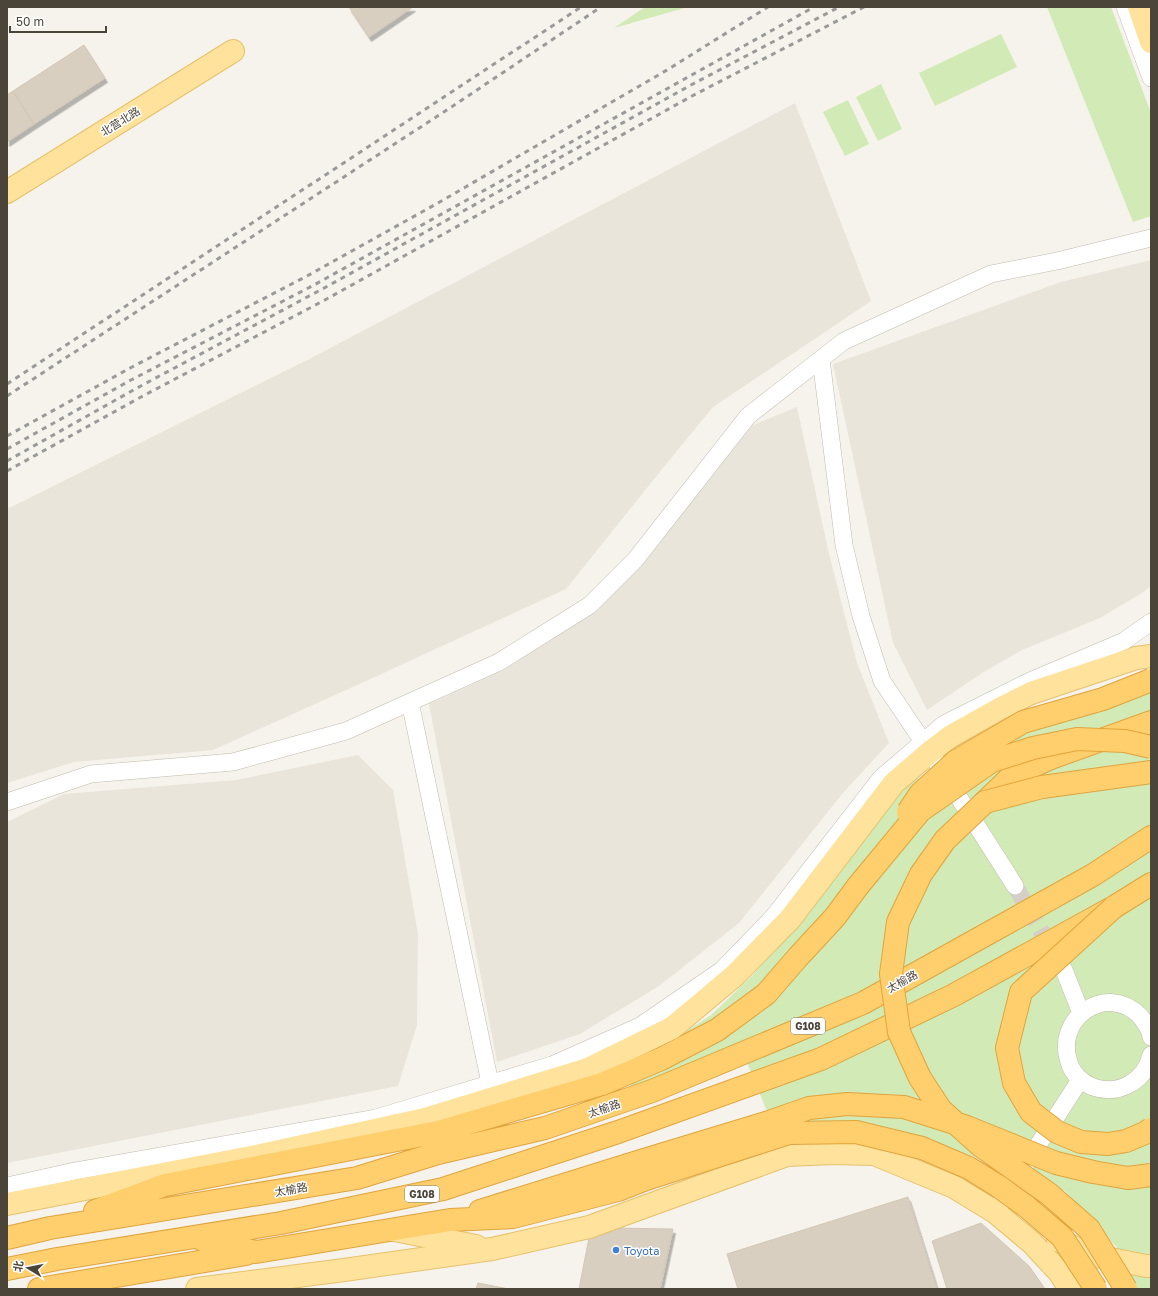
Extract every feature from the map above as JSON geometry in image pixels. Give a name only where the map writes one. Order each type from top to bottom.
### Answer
[{"type":"highway","points":[[875,865],[920,794],[956,761],[1023,722],[1103,698],[1151,680]]},
{"type":"highway","points":[[1126,1289],[1089,1229],[1049,1194],[981,1146],[941,1110],[920,1078],[899,1032],[891,974],[898,922],[921,874],[945,840],[1013,775],[1051,758],[1151,722]]},
{"type":"highway","points":[[7,1227],[50,1228],[165,1185],[438,1132],[602,1084],[661,1059],[717,1030],[766,994],[835,917],[875,865],[920,811],[992,761],[1033,748],[1077,739],[1125,741],[1151,747]]},
{"type":"highway","points":[[985,802],[1042,787],[1151,772]]},
{"type":"highway","name":"太榆路","points":[[7,1238],[50,1228],[357,1178],[438,1153],[545,1128],[652,1091],[863,1003],[1093,875],[1151,837]]},
{"type":"highway","name":"G108","points":[[7,1269],[56,1259],[281,1223],[443,1189],[654,1119],[821,1059],[954,995],[1114,907],[1151,884]]},
{"type":"highway","points":[[1114,907],[1021,992],[1007,1048],[1014,1083],[1031,1112],[1056,1132],[1081,1142],[1108,1144],[1126,1141],[1145,1134],[1151,1129]]},
{"type":"highway","points":[[39,1289],[450,1220],[513,1218],[618,1190],[645,1169],[809,1108],[847,1104],[904,1107],[967,1127],[1056,1163],[1093,1172],[1128,1178],[1151,1175]]},
{"type":"highway","points":[[645,1169],[790,1133],[856,1132],[922,1148],[969,1168],[1027,1206],[1062,1237],[1096,1289]]},
{"type":"highway","points":[[192,1238],[256,1252]]},
{"type":"main road","points":[[1139,7],[1151,42]]},
{"type":"main road","points":[[1147,7],[1151,15]]},
{"type":"main road","name":"北营北路","points":[[7,192],[233,51]]},
{"type":"main road","points":[[7,1204],[256,1156],[425,1119],[588,1069],[672,1028],[734,976],[790,919],[894,783],[927,747],[951,736],[1031,693],[1146,653]]},
{"type":"main road","points":[[197,1289],[492,1249],[589,1227],[787,1155],[833,1153],[874,1154],[954,1187],[995,1212],[1090,1255],[1151,1266]]},
{"type":"main road","points":[[995,1212],[1032,1243],[1059,1272],[1070,1289]]},
{"type":"main road","points":[[393,1230],[492,1249]]},
{"type":"street","points":[[1125,7],[1151,78]]},
{"type":"street","points":[[7,802],[91,774],[233,762],[346,731],[499,662],[590,605],[634,560],[748,416],[844,341],[990,274],[1057,261],[1151,238]]},
{"type":"street","points":[[821,360],[844,545],[861,616],[882,681],[927,747],[1015,886]]},
{"type":"street","points":[[7,1186],[76,1171],[376,1118],[552,1065],[640,1026],[722,970],[774,916],[881,778],[927,747],[944,724],[1030,681],[1124,640],[1151,622]]},
{"type":"street","points":[[410,702],[490,1083]]},
{"type":"street","points":[[1064,970],[1081,1013]]},
{"type":"street","points":[[1150,1061],[1142,1075],[1131,1084],[1119,1089],[1105,1090],[1092,1087],[1080,1080],[1071,1068],[1066,1054],[1066,1039],[1071,1025],[1081,1013],[1093,1006],[1108,1003],[1122,1005],[1135,1011],[1145,1022],[1151,1037]]},
{"type":"street","points":[[995,1212],[1080,1080]]},
{"type":"shaded area","points":[[795,103],[871,301],[713,407],[566,589],[213,750],[74,762],[7,783],[7,509],[315,356]]},
{"type":"shaded area","points":[[1151,260],[1151,586],[1100,618],[1022,650],[982,673],[927,710],[893,643],[833,364],[1061,282]]},
{"type":"shaded area","points":[[797,407],[829,554],[857,663],[889,743],[842,794],[739,923],[659,986],[580,1034],[497,1062],[429,704],[504,670],[596,609],[753,425]]},
{"type":"shaded area","points":[[358,755],[393,790],[418,934],[417,1025],[398,1086],[7,1163],[7,822],[64,794],[236,780]]},
{"type":"green space","points":[[645,7],[688,7],[614,28]]},
{"type":"green space","points":[[1047,7],[1111,7],[1151,113],[1151,216],[1133,222]]},
{"type":"green space","points":[[1001,34],[1017,67],[935,106],[919,73]]},
{"type":"green space","points":[[881,84],[902,129],[878,141],[856,97]]},
{"type":"green space","points":[[848,100],[869,144],[845,156],[823,112]]},
{"type":"green space","points":[[1151,691],[1151,1289],[1134,1289],[1120,1251],[1065,1191],[922,1137],[785,1128],[766,1109],[739,1043],[632,1090],[622,1059],[671,1041],[711,1015],[751,977],[784,938],[913,773],[930,791],[1008,739]]},
{"type":"building","points":[[349,7],[413,7],[369,37]]},
{"type":"building","points":[[84,45],[105,78],[34,124],[13,91]]},
{"type":"building","points":[[13,91],[34,124],[7,142],[7,95]]},
{"type":"building","points":[[908,1197],[937,1289],[738,1289],[727,1254]]},
{"type":"building","points":[[981,1223],[1029,1266],[1045,1289],[947,1289],[932,1241]]},
{"type":"building","points":[[612,1228],[673,1229],[660,1289],[579,1289],[589,1238]]},
{"type":"building","points":[[478,1283],[509,1289],[476,1289]]},
{"type":"tunnel","points":[[1015,886],[1054,953]]},
{"type":"railway","points":[[7,384],[581,7]]},
{"type":"railway","points":[[7,396],[453,106],[601,7]]},
{"type":"railway","points":[[7,436],[132,367],[307,276],[438,203],[667,70],[768,7]]},
{"type":"railway","points":[[7,449],[131,380],[314,285],[814,7]]},
{"type":"railway","points":[[7,461],[137,388],[326,287],[691,85],[839,7]]},
{"type":"railway","points":[[7,471],[141,397],[323,301],[692,96],[864,7]]},
{"type":"place","name":"Toyota","points":[[616,1250]]}]
